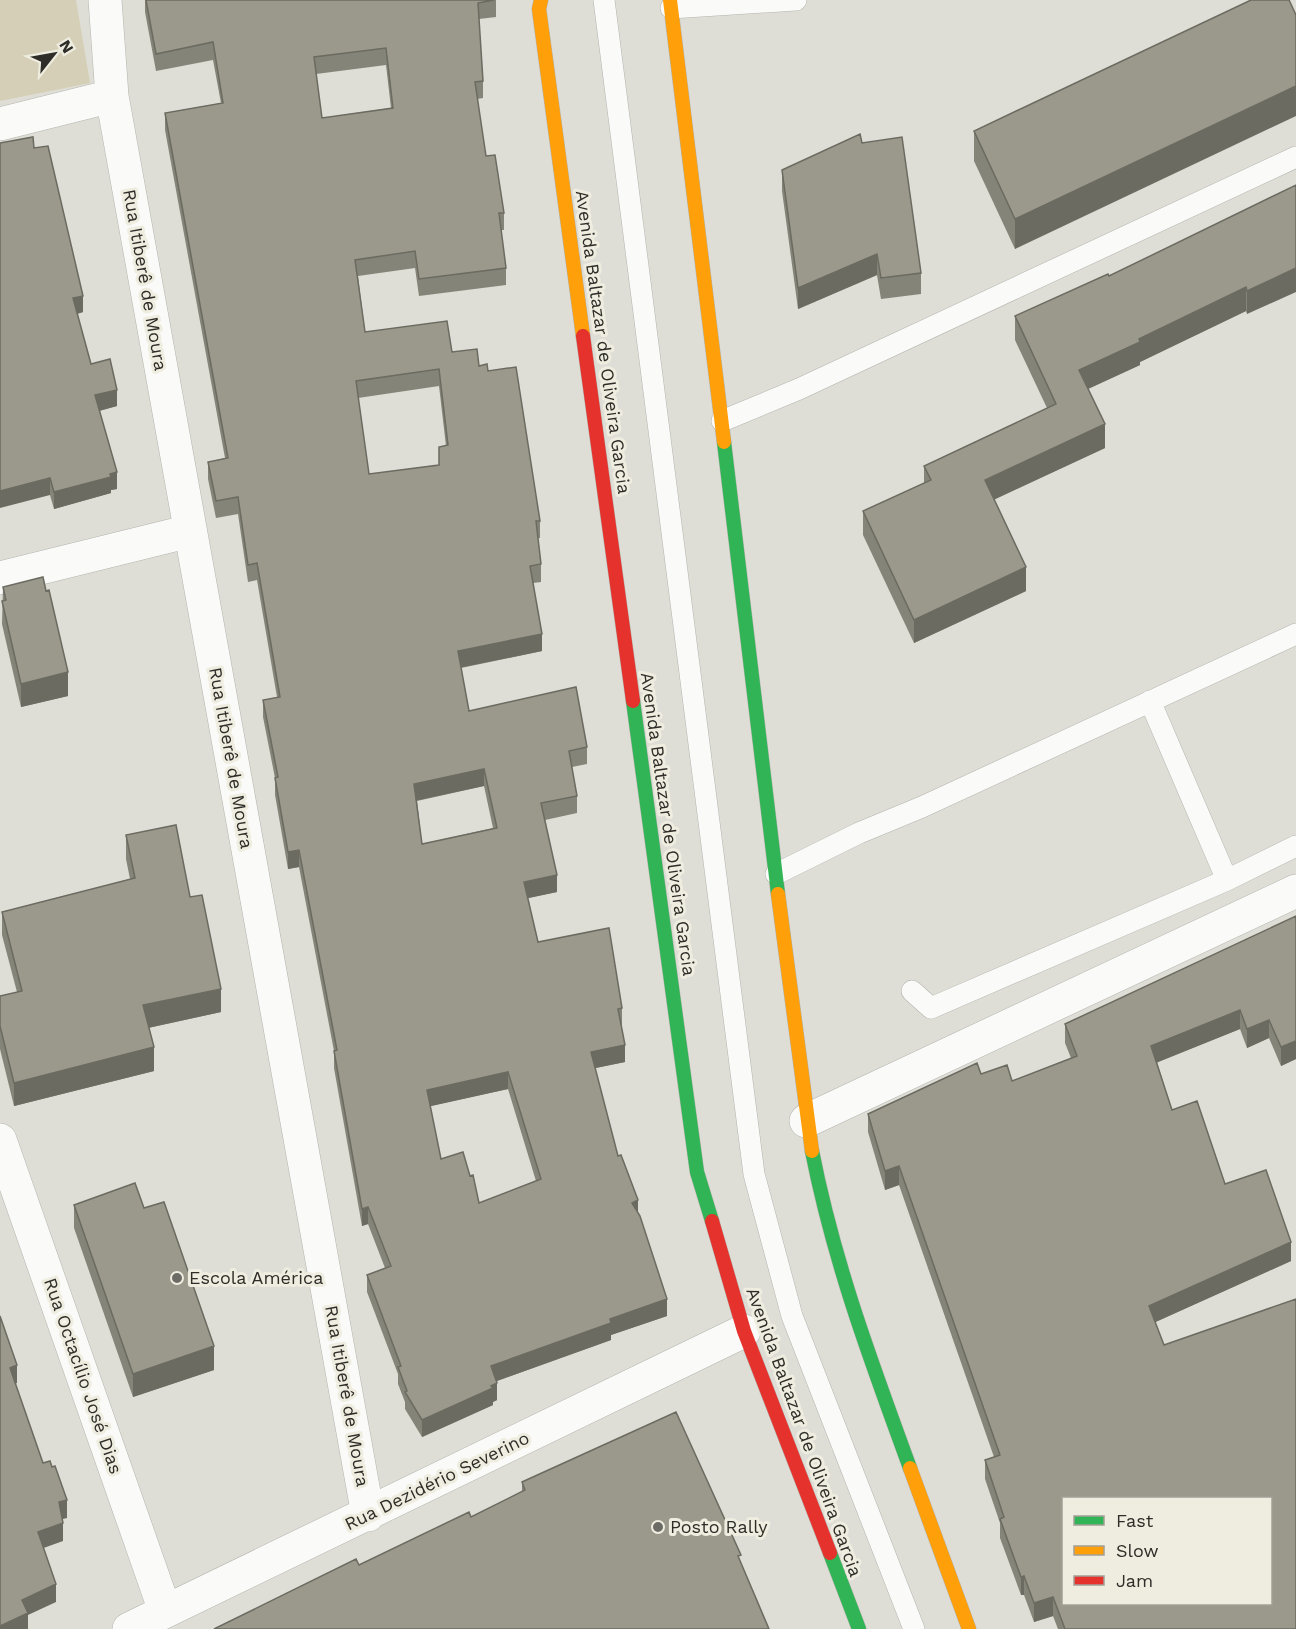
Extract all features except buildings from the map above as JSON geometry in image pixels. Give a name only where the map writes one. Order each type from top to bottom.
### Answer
[{"type":"main road","name":"Avenida Baltazar de Oliveira Garcia","points":[[541,3],[697,1172],[744,1331],[859,1629]]},
{"type":"main road","points":[[670,4],[806,1121],[824,1212],[849,1301],[969,1629]]},
{"type":"street","name":"Rua Itiberê de Moura","points":[[105,0],[112,96],[368,1515]]},
{"type":"street","points":[[0,124],[112,96]]},
{"type":"street","points":[[0,578],[190,531]]},
{"type":"street","points":[[806,1121],[1296,891]]},
{"type":"street","name":"Rua Octacílio José Dias","points":[[0,1140],[165,1611]]},
{"type":"street","name":"Rua Dezidério Severino","points":[[129,1629],[744,1331]]},
{"type":"lane","points":[[604,0],[754,1174],[792,1316],[914,1629]]},
{"type":"lane","points":[[670,4],[796,0]]},
{"type":"lane","points":[[722,421],[799,389],[1296,158]]},
{"type":"lane","points":[[776,874],[859,833],[922,807],[1296,634]]},
{"type":"lane","points":[[1150,701],[1227,880]]},
{"type":"lane","points":[[912,991],[931,1008],[1227,880],[1296,846]]},
{"type":"shaded area","points":[[0,0],[76,0],[90,83],[0,101]]},
{"type":"traffic: fast","points":[[724,442],[778,894]]},
{"type":"traffic: fast","points":[[633,701],[697,1172],[712,1221]]},
{"type":"traffic: fast","points":[[812,1151],[842,1272],[910,1468]]},
{"type":"traffic: fast","points":[[830,1553],[859,1629]]},
{"type":"traffic: slow","points":[[541,0],[539,9],[583,336]]},
{"type":"traffic: slow","points":[[670,0],[724,442]]},
{"type":"traffic: slow","points":[[778,894],[812,1151]]},
{"type":"traffic: slow","points":[[910,1468],[969,1629]]},
{"type":"traffic: jam","points":[[583,336],[633,701]]},
{"type":"traffic: jam","points":[[712,1221],[744,1331],[830,1553]]},
{"type":"place","name":"Escola América","points":[[177,1278]]},
{"type":"place","name":"Posto Rally","points":[[658,1527]]}]
